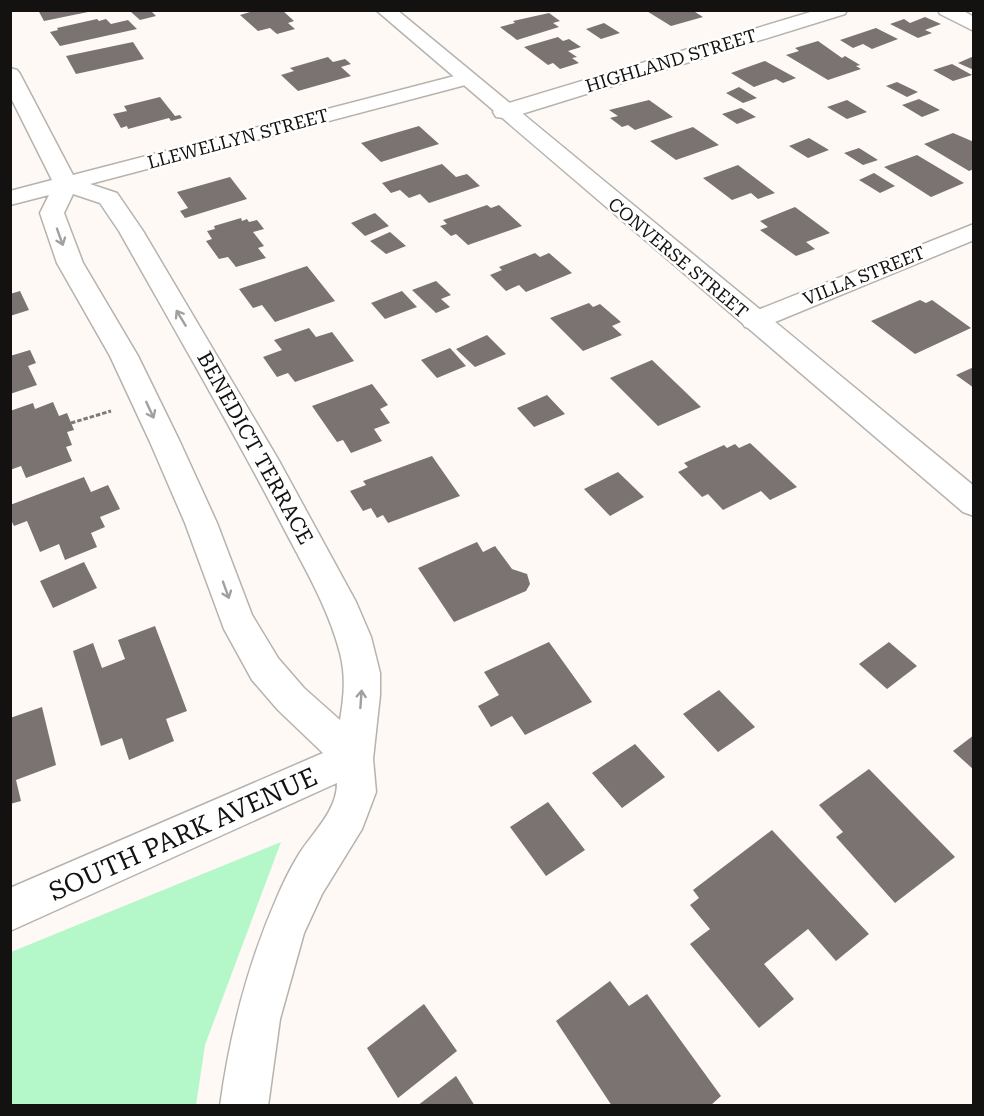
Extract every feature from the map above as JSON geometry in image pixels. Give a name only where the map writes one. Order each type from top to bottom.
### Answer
[{"type":"street","name":"CONVERSE STREET","points":[[385,10],[753,321],[974,504]]},
{"type":"street","name":"HIGHLAND STREET","points":[[504,112],[838,10]]},
{"type":"street","points":[[947,10],[974,25]]},
{"type":"street","points":[[10,74],[66,184],[52,213],[70,263],[124,356],[148,406],[201,523],[237,619],[265,669],[291,699],[354,757]]},
{"type":"street","name":"LLEWELLYN STREET","points":[[10,198],[466,79]]},
{"type":"street","name":"BENEDICT TERRACE","points":[[66,184],[110,198],[131,231],[268,466],[330,584],[351,635],[362,673],[362,700],[354,757],[356,793],[345,821],[306,881],[286,927],[255,1029],[244,1106]]},
{"type":"street","name":"VILLA STREET","points":[[753,321],[974,231]]},
{"type":"street","name":"SOUTH PARK AVENUE","points":[[10,910],[354,757]]},
{"type":"green space","points":[[281,842],[205,1045],[196,1105],[11,1105],[11,952]]},
{"type":"building","points":[[38,10],[88,10],[88,12],[44,21]]},
{"type":"building","points":[[150,10],[156,16],[140,20],[131,12]]},
{"type":"building","points":[[257,10],[282,10],[294,21],[288,23],[295,29],[277,34],[270,28],[258,31],[240,15]]},
{"type":"building","points":[[645,10],[692,10],[703,17],[671,26]]},
{"type":"building","points":[[549,13],[560,21],[553,23],[559,27],[517,40],[500,27],[515,23],[513,21]]},
{"type":"building","points":[[925,17],[941,24],[925,30],[932,33],[918,38],[890,24],[904,19],[910,23]]},
{"type":"building","points":[[97,19],[99,21],[106,19],[111,24],[128,20],[137,29],[60,46],[50,32],[58,30],[57,28]]},
{"type":"building","points":[[604,23],[620,33],[601,39],[586,29]]},
{"type":"building","points":[[876,28],[898,39],[872,49],[863,44],[853,48],[840,40]]},
{"type":"building","points":[[558,37],[563,41],[569,39],[581,47],[568,51],[577,57],[572,58],[579,63],[560,69],[553,63],[548,65],[524,47]]},
{"type":"building","points":[[818,41],[842,58],[845,56],[860,65],[856,66],[861,69],[828,80],[786,55],[799,51],[795,48]]},
{"type":"building","points":[[133,42],[144,59],[76,74],[66,56]]},
{"type":"building","points":[[974,56],[974,70],[958,63]]},
{"type":"building","points":[[328,57],[333,62],[345,59],[351,64],[341,67],[351,76],[298,91],[281,75],[294,71],[290,68]]},
{"type":"building","points":[[765,61],[796,78],[783,83],[776,79],[754,87],[731,73]]},
{"type":"building","points":[[952,64],[972,75],[953,81],[933,70]]},
{"type":"building","points":[[897,82],[918,92],[907,97],[886,86]]},
{"type":"building","points":[[739,87],[757,98],[743,103],[726,93]]},
{"type":"building","points":[[160,97],[175,116],[180,115],[182,118],[171,121],[169,118],[128,129],[127,126],[121,128],[113,114],[127,111],[124,106]]},
{"type":"building","points":[[919,99],[940,110],[922,117],[902,105]]},
{"type":"building","points":[[649,100],[673,117],[635,130],[628,125],[622,127],[610,118],[618,116],[609,110]]},
{"type":"building","points":[[847,100],[867,112],[847,119],[827,107]]},
{"type":"building","points":[[741,108],[756,117],[737,124],[722,114]]},
{"type":"building","points":[[419,126],[439,144],[381,162],[361,143]]},
{"type":"building","points":[[693,127],[719,145],[676,160],[650,141]]},
{"type":"building","points":[[953,133],[974,142],[974,169],[969,171],[924,144]]},
{"type":"building","points":[[809,138],[829,150],[808,158],[789,146]]},
{"type":"building","points":[[859,148],[878,160],[863,165],[844,153]]},
{"type":"building","points":[[917,155],[964,183],[931,197],[884,167]]},
{"type":"building","points":[[442,164],[456,177],[467,174],[480,186],[429,203],[420,194],[409,198],[400,190],[391,193],[382,183]]},
{"type":"building","points":[[738,165],[775,193],[758,199],[751,193],[732,200],[703,178]]},
{"type":"building","points":[[874,173],[895,186],[880,193],[859,180]]},
{"type":"building","points":[[230,177],[247,199],[185,218],[180,211],[188,208],[177,192]]},
{"type":"building","points":[[487,205],[491,208],[499,205],[522,226],[468,245],[456,234],[451,236],[440,226],[447,224],[443,220]]},
{"type":"building","points":[[795,207],[830,233],[806,242],[815,249],[796,256],[760,230],[768,227],[760,221]]},
{"type":"building","points":[[375,213],[389,226],[365,236],[351,223]]},
{"type":"building","points":[[241,218],[242,221],[247,219],[249,222],[257,220],[264,229],[253,232],[264,246],[258,248],[266,258],[236,267],[228,257],[219,259],[206,241],[212,239],[207,231],[215,229],[214,226]]},
{"type":"building","points":[[390,232],[406,246],[386,254],[370,241]]},
{"type":"building","points":[[535,253],[540,257],[549,253],[572,273],[526,292],[519,285],[506,291],[490,275],[502,270],[499,267]]},
{"type":"building","points":[[307,266],[335,301],[275,322],[262,305],[253,308],[239,289]]},
{"type":"building","points":[[436,281],[451,295],[441,299],[450,307],[436,313],[412,290]]},
{"type":"building","points":[[20,291],[29,310],[10,316],[10,294]]},
{"type":"building","points":[[402,291],[417,307],[385,319],[371,303]]},
{"type":"building","points":[[920,300],[926,303],[932,300],[971,328],[915,354],[871,321]]},
{"type":"building","points":[[589,303],[593,307],[600,304],[621,322],[612,326],[622,335],[583,351],[550,318]]},
{"type":"building","points":[[309,328],[316,337],[332,332],[354,361],[295,382],[288,373],[277,377],[263,357],[282,350],[274,340]]},
{"type":"building","points":[[487,335],[506,354],[475,367],[456,349]]},
{"type":"building","points":[[450,348],[466,366],[437,378],[421,360]]},
{"type":"building","points":[[30,350],[36,363],[28,366],[37,385],[10,394],[10,356]]},
{"type":"building","points":[[652,360],[701,407],[658,426],[610,378]]},
{"type":"building","points":[[974,367],[974,388],[956,375]]},
{"type":"building","points":[[372,384],[388,405],[380,409],[390,423],[374,429],[382,441],[351,453],[343,440],[337,442],[312,406]]},
{"type":"building","points":[[547,395],[565,414],[534,427],[517,408]]},
{"type":"building","points":[[53,402],[59,416],[67,413],[74,430],[67,432],[72,445],[66,447],[72,461],[26,478],[21,466],[10,470],[10,411],[33,403],[35,409]]},
{"type":"building","points":[[750,443],[797,487],[770,500],[761,491],[723,510],[708,494],[702,497],[678,472],[688,467],[684,463],[724,445],[727,448],[735,444],[739,448]]},
{"type":"building","points":[[432,456],[460,496],[388,523],[383,515],[377,518],[371,508],[363,511],[350,491],[366,485],[363,481]]},
{"type":"building","points":[[618,472],[644,497],[610,516],[584,489]]},
{"type":"building","points":[[84,477],[91,492],[108,485],[120,509],[100,517],[105,527],[91,533],[97,547],[65,560],[59,544],[40,552],[27,521],[14,526],[10,518],[10,505]]},
{"type":"building","points":[[477,542],[483,552],[495,546],[512,569],[527,574],[530,584],[526,591],[454,622],[418,568]]},
{"type":"building","points":[[84,562],[97,588],[53,608],[40,581]]},
{"type":"building","points":[[155,626],[187,711],[166,719],[174,741],[129,760],[122,738],[101,746],[73,651],[93,643],[102,668],[125,659],[118,640]]},
{"type":"building","points":[[549,642],[592,702],[525,735],[512,716],[491,727],[478,706],[499,695],[484,672]]},
{"type":"building","points":[[889,642],[917,666],[887,689],[859,664]]},
{"type":"building","points":[[719,690],[755,727],[718,752],[683,714]]},
{"type":"building","points":[[42,707],[56,765],[16,780],[21,801],[10,804],[10,718]]},
{"type":"building","points":[[974,735],[974,770],[953,751]]},
{"type":"building","points":[[635,744],[665,777],[622,808],[592,773]]},
{"type":"building","points":[[869,769],[955,857],[895,903],[836,837],[843,832],[819,805]]},
{"type":"building","points":[[548,802],[585,850],[546,876],[510,827]]},
{"type":"building","points":[[772,830],[869,934],[836,961],[808,929],[764,964],[794,999],[759,1028],[690,944],[710,929],[690,905],[699,898],[693,890]]},
{"type":"building","points":[[610,981],[629,1006],[647,994],[721,1096],[710,1106],[612,1106],[556,1021]]},
{"type":"building","points":[[424,1004],[457,1051],[398,1098],[367,1048]]},
{"type":"building","points":[[456,1076],[475,1106],[417,1106]]}]
